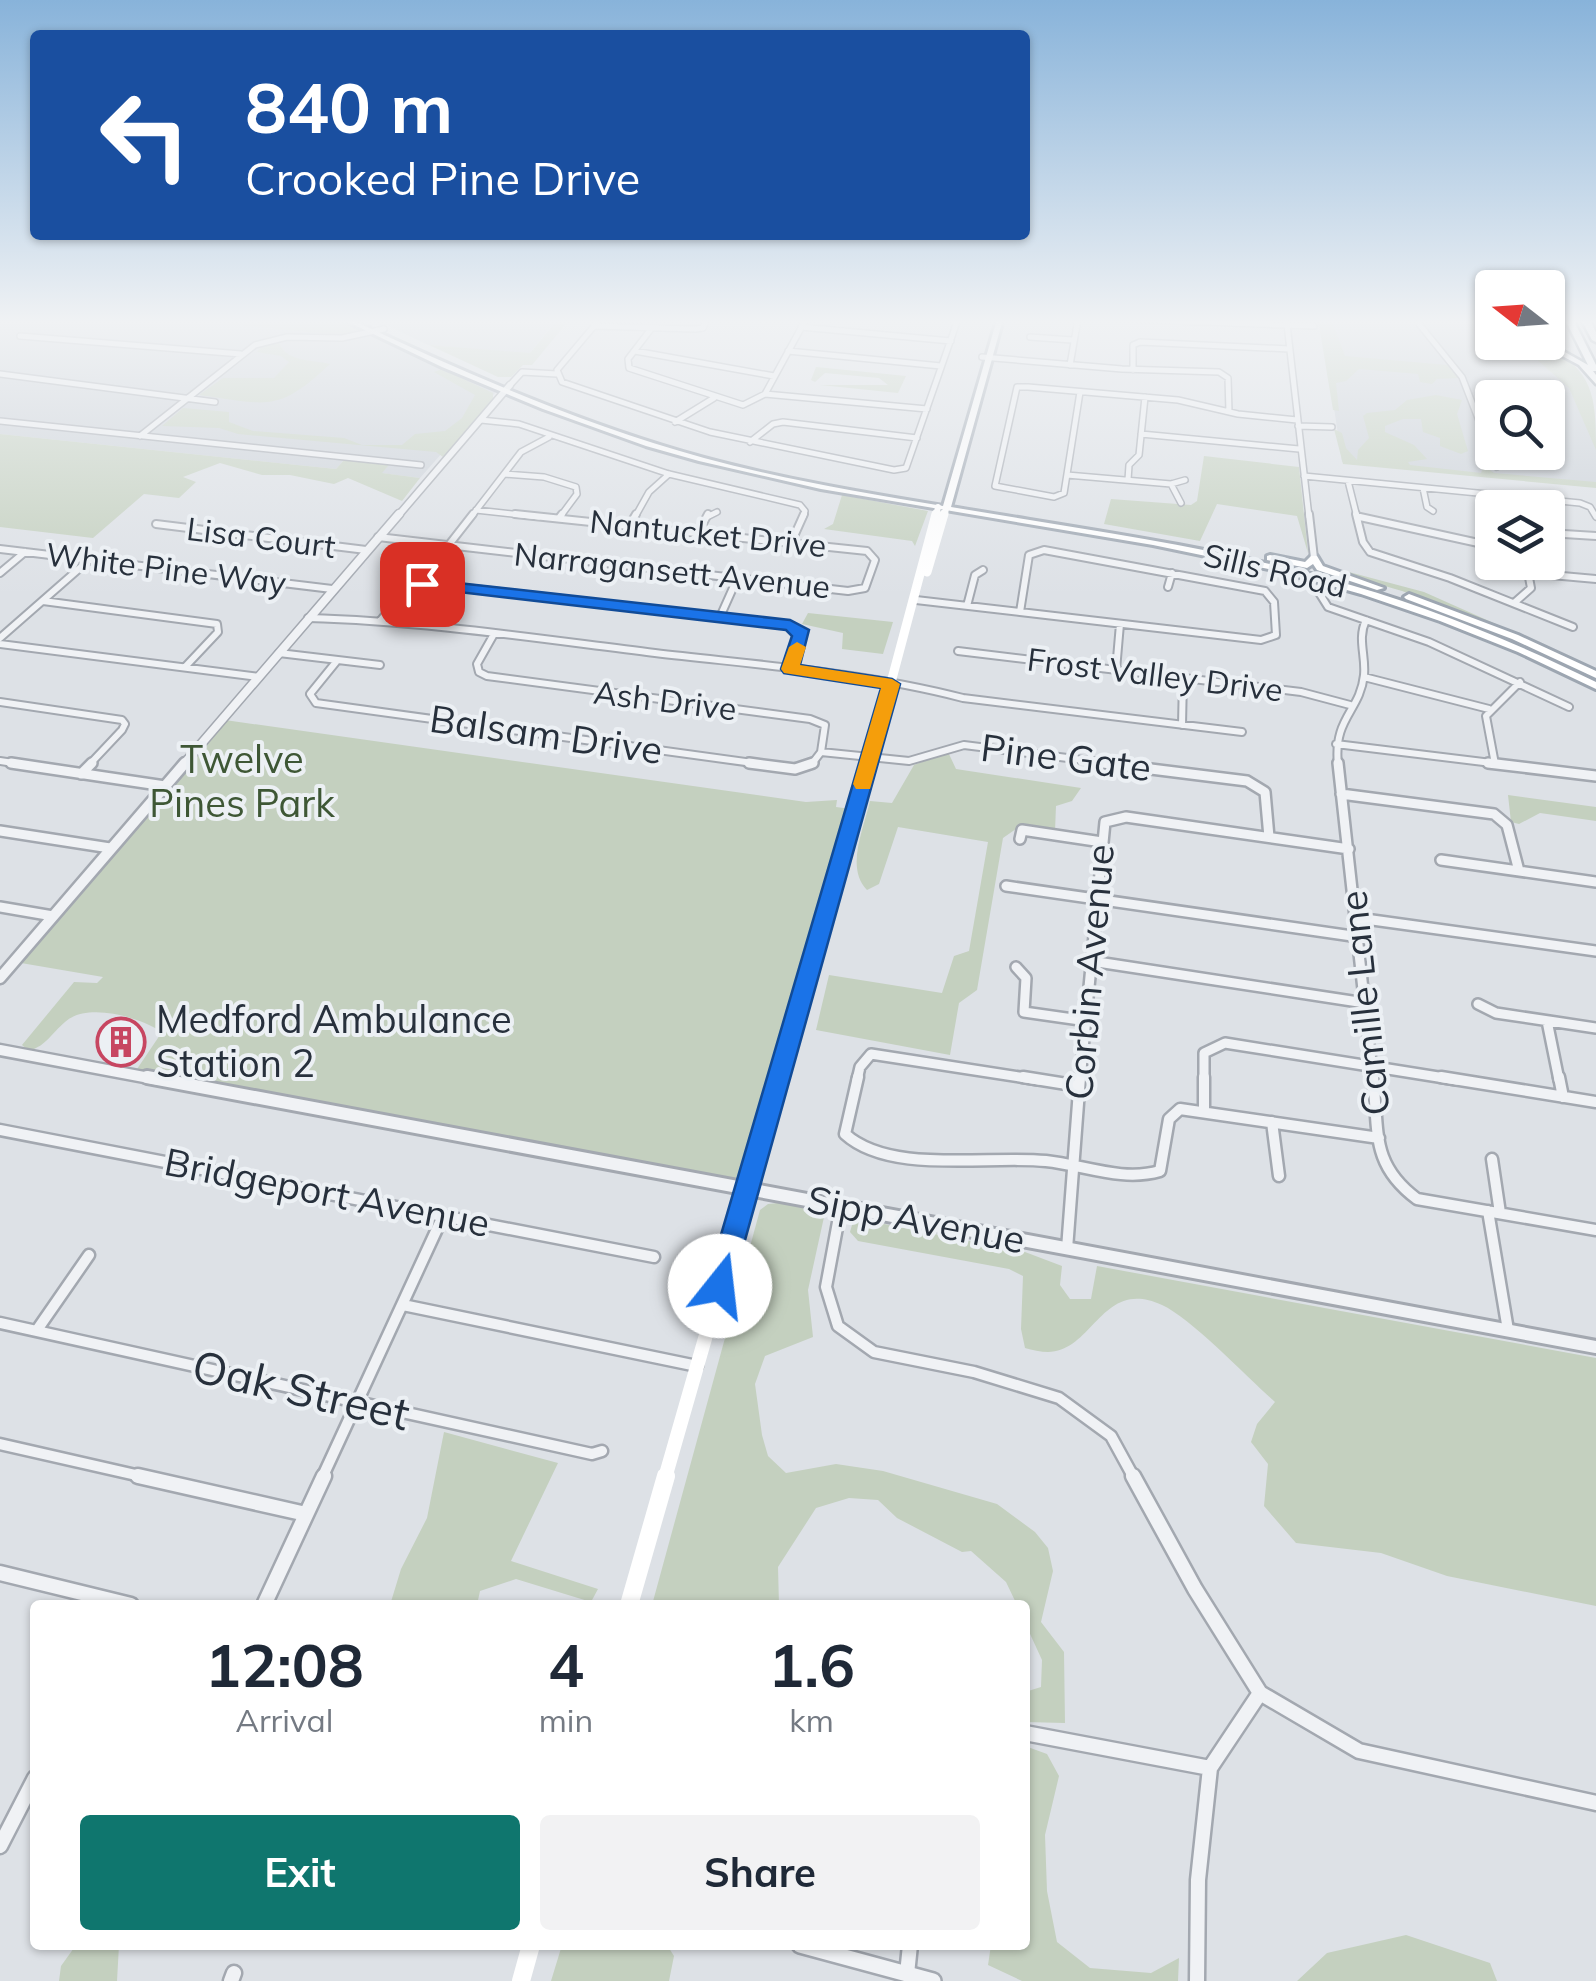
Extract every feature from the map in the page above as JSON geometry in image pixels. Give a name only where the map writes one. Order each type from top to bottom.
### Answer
[{"type":"main road","points":[[557,411],[672,452],[865,494],[943,504]]},
{"type":"main road","points":[[573,411],[689,448],[943,504]]},
{"type":"main road","points":[[630,1600],[969,411]]},
{"type":"main road","name":"Sills Road","points":[[943,504],[1036,516],[1270,558],[1380,588],[1488,626],[1596,675]]},
{"type":"main road","name":"Sills Road","points":[[943,504],[1280,569],[1391,600],[1498,640],[1596,686]]},
{"type":"main road","points":[[1270,558],[1310,564],[1314,558],[1320,568],[1380,588]]},
{"type":"main road","points":[[1280,569],[1314,580],[1318,591]]},
{"type":"main road","points":[[1318,591],[1322,584],[1328,584],[1391,600]]},
{"type":"main road","points":[[521,1981],[530,1950]]},
{"type":"street","points":[[140,436],[171,411]]},
{"type":"street","points":[[0,978],[487,411]]},
{"type":"street","points":[[643,411],[750,442],[888,470],[903,470],[908,465],[926,411]]},
{"type":"street","points":[[675,422],[692,411]]},
{"type":"street","points":[[1010,411],[993,482],[1001,488],[1060,496],[1068,474],[1077,411]]},
{"type":"street","points":[[1128,480],[1129,465],[1140,455],[1143,411]]},
{"type":"street","points":[[1202,413],[1206,411]]},
{"type":"street","points":[[1225,411],[1332,427]]},
{"type":"street","points":[[1296,411],[1314,558]]},
{"type":"street","points":[[480,420],[519,424],[669,474],[800,505],[805,510],[791,543]]},
{"type":"street","points":[[0,421],[421,465]]},
{"type":"street","points":[[750,442],[773,424],[783,422],[917,438]]},
{"type":"street","points":[[1141,434],[1299,449]]},
{"type":"street","points":[[448,546],[524,449],[549,436]]},
{"type":"street","points":[[505,474],[544,478],[576,487],[577,494],[559,518]]},
{"type":"street","points":[[628,526],[649,492],[669,474]]},
{"type":"street","points":[[1068,474],[1171,484],[1185,480]]},
{"type":"street","points":[[1304,476],[1475,493]]},
{"type":"street","points":[[1348,481],[1350,497],[1360,517],[1363,542],[1377,556],[1450,578],[1574,627]]},
{"type":"street","points":[[1171,484],[1181,503]]},
{"type":"street","points":[[1423,488],[1427,507],[1434,511]]},
{"type":"street","points":[[1565,502],[1590,507],[1596,517]]},
{"type":"street","name":"Nantucket Drive","points":[[476,510],[867,551],[875,560],[865,588],[848,591]]},
{"type":"street","points":[[698,533],[709,513],[717,512]]},
{"type":"street","points":[[1360,517],[1475,542]]},
{"type":"street","name":"Lisa Court","points":[[156,524],[366,550]]},
{"type":"street","points":[[1565,534],[1596,536]]},
{"type":"street","name":"Narragansett Avenue","points":[[378,537],[848,591]]},
{"type":"street","name":"White Pine Way","points":[[0,549],[332,590]]},
{"type":"street","points":[[917,594],[1020,613],[1262,640],[1275,638],[1274,602],[1265,591],[1038,550],[1029,555],[1020,613]]},
{"type":"street","points":[[0,573],[25,552]]},
{"type":"street","points":[[0,641],[89,560]]},
{"type":"street","points":[[968,606],[975,575],[983,570]]},
{"type":"street","points":[[1168,587],[1172,572]]},
{"type":"street","points":[[1565,576],[1596,579]]},
{"type":"street","points":[[720,617],[737,579]]},
{"type":"street","points":[[1514,603],[1530,592],[1529,580]]},
{"type":"street","points":[[381,620],[406,589],[422,584],[720,617],[796,627],[801,636],[790,669]]},
{"type":"street","points":[[1318,591],[1328,606],[1520,682],[1569,707]]},
{"type":"street","points":[[43,601],[218,624],[218,632],[185,668]]},
{"type":"street","points":[[308,618],[381,620],[790,669],[962,698],[1242,732]]},
{"type":"street","name":"Camille Lane","points":[[1366,620],[1360,640],[1364,677],[1336,730],[1336,744],[1379,1138],[1387,1173],[1403,1191],[1432,1203],[1596,1230]]},
{"type":"street","points":[[1116,670],[1120,624]]},
{"type":"street","name":"Ash Drive","points":[[494,634],[479,657],[479,672],[500,680],[810,719],[826,730],[822,752]]},
{"type":"street","points":[[0,641],[260,676]]},
{"type":"street","name":"Frost Valley Drive","points":[[958,651],[1301,692],[1350,705]]},
{"type":"street","points":[[279,654],[380,664]]},
{"type":"street","name":"Balsam Drive","points":[[336,662],[310,694],[316,704],[796,769],[810,766],[822,752]]},
{"type":"street","points":[[1364,677],[1490,709]]},
{"type":"street","points":[[1182,724],[1184,678]]},
{"type":"street","points":[[1495,764],[1486,716],[1520,682]]},
{"type":"street","points":[[2,704],[122,720],[122,730],[82,774]]},
{"type":"street","points":[[1336,744],[1596,776]]},
{"type":"street","name":"Pine Gate","points":[[822,752],[909,761],[964,745],[1247,781],[1265,792],[1269,837]]},
{"type":"street","points":[[0,761],[165,786]]},
{"type":"street","points":[[1342,794],[1494,814],[1507,825],[1519,871]]},
{"type":"street","name":"Corbin Avenue","points":[[1067,1249],[1106,822],[1117,816],[1349,849]]},
{"type":"street","points":[[1020,839],[1022,830],[1102,842]]},
{"type":"street","points":[[0,831],[110,848]]},
{"type":"street","points":[[1441,860],[1596,882]]},
{"type":"street","points":[[1006,886],[1359,938]]},
{"type":"street","points":[[0,907],[53,916]]},
{"type":"street","points":[[1358,918],[1596,951]]},
{"type":"street","points":[[1091,961],[1365,1003]]},
{"type":"street","points":[[1016,968],[1026,978],[1024,1012],[1087,1020]]},
{"type":"street","points":[[1478,1004],[1496,1013],[1596,1028]]},
{"type":"street","points":[[1547,1020],[1563,1097]]},
{"type":"street","points":[[1204,1110],[1203,1058],[1216,1044],[1596,1102]]},
{"type":"street","name":"Sipp Avenue","points":[[0,1050],[1596,1347]]},
{"type":"street","points":[[1079,1086],[871,1054],[862,1062],[846,1139],[858,1146],[917,1157],[1073,1165],[1150,1176],[1160,1171],[1164,1163],[1166,1126],[1180,1109],[1379,1138]]},
{"type":"street","points":[[1272,1122],[1278,1176]]},
{"type":"street","name":"Bridgeport Avenue","points":[[0,1130],[654,1257]]},
{"type":"street","points":[[1492,1158],[1494,1212],[1508,1330]]},
{"type":"street","points":[[841,1206],[826,1287],[838,1326],[874,1352],[972,1372],[1059,1398],[1111,1436],[1195,1589],[1260,1693],[1358,1752],[1596,1803]]},
{"type":"street","points":[[266,1600],[443,1216]]},
{"type":"street","points":[[37,1330],[89,1254]]},
{"type":"street","points":[[403,1305],[697,1366]]},
{"type":"street","name":"Oak Street","points":[[0,1323],[592,1454],[602,1451]]},
{"type":"street","points":[[0,1444],[306,1514]]},
{"type":"street","points":[[0,1573],[111,1600]]},
{"type":"street","points":[[1196,1981],[1198,1880],[1210,1768],[1260,1693]]},
{"type":"street","points":[[1030,1734],[1210,1768]]},
{"type":"street","points":[[0,1846],[30,1788]]},
{"type":"street","points":[[818,1950],[933,1981]]},
{"type":"street","points":[[907,1974],[909,1950]]},
{"type":"shaded area","points":[[0,411],[479,411],[420,478],[381,473],[388,466],[344,460],[336,469],[0,434]]},
{"type":"shaded area","points":[[1335,411],[1475,411],[1475,470],[1565,470],[1565,411],[1584,411],[1596,439],[1596,483],[1342,462]]},
{"type":"green space","points":[[179,411],[223,411],[229,412],[229,422],[253,431],[344,438],[362,445],[402,445],[415,434],[445,431],[466,411],[483,411],[443,457],[436,452],[238,434],[219,428],[162,426]]},
{"type":"green space","points":[[1381,411],[1458,411],[1468,451],[1461,454],[1440,446],[1440,438],[1423,432],[1421,419],[1403,419],[1385,426],[1385,432],[1414,445],[1427,459],[1408,462],[1410,465],[1596,482],[1596,488],[1343,464],[1334,429],[1342,433],[1346,448],[1357,460],[1358,450],[1369,438],[1363,416]]},
{"type":"green space","points":[[1579,411],[1594,411],[1596,450]]},
{"type":"green space","points":[[0,434],[336,469],[344,460],[389,465],[382,473],[420,478],[402,501],[348,478],[334,484],[290,475],[262,475],[220,463],[183,477],[196,482],[179,498],[144,494],[93,538],[0,527]]},
{"type":"green space","points":[[1204,456],[1299,467],[1308,553],[1297,516],[1217,504],[1200,541],[1104,524],[1111,499],[1191,505],[1197,501]]},
{"type":"green space","points":[[842,495],[928,511],[915,546],[912,541],[824,529],[833,524]]},
{"type":"green space","points":[[1323,568],[1424,592],[1525,637],[1402,591]]},
{"type":"green space","points":[[808,613],[893,622],[883,654],[842,649],[843,633],[802,624]]},
{"type":"green space","name":"Twelve Pines Park","points":[[225,720],[806,802],[837,800],[836,807],[851,809],[745,1181],[137,1069],[162,1032],[113,1014],[75,1016],[35,1049],[29,1051],[22,1045],[74,982],[97,983],[103,977],[21,963]]},
{"type":"green space","points":[[948,752],[956,769],[1081,788],[1072,801],[1056,806],[1055,831],[1020,826],[1003,838],[977,990],[959,1003],[950,1055],[816,1030],[829,975],[942,993],[954,956],[969,951],[988,842],[898,827],[879,884],[867,890],[857,871],[858,847],[870,801],[892,803],[914,765]]},
{"type":"green space","points":[[1508,795],[1596,807],[1596,821],[1540,813],[1519,824],[1511,822]]},
{"type":"green space","points":[[788,1202],[824,1217],[808,1290],[813,1337],[765,1356],[755,1384],[768,1456],[786,1473],[836,1464],[883,1471],[997,1504],[1035,1532],[1048,1548],[1053,1571],[1041,1622],[1064,1652],[1065,1723],[1030,1722],[1030,1690],[1041,1687],[1042,1660],[1030,1634],[1030,1600],[1015,1600],[1006,1582],[971,1551],[962,1552],[897,1518],[878,1500],[849,1498],[816,1508],[778,1567],[779,1600],[653,1600],[760,1210],[768,1204]]},
{"type":"green space","points":[[854,1218],[1025,1252],[1062,1266],[1060,1285],[1070,1299],[1091,1299],[1097,1266],[1596,1358],[1596,1606],[1447,1576],[1381,1553],[1296,1543],[1264,1506],[1268,1464],[1251,1442],[1257,1424],[1275,1402],[1174,1312],[1142,1299],[1125,1300],[1064,1349],[1048,1352],[1025,1348],[1021,1329],[1023,1276],[1009,1269],[858,1241],[850,1232]]},
{"type":"green space","points":[[444,1432],[558,1463],[511,1561],[598,1589],[592,1600],[584,1600],[516,1579],[480,1591],[478,1600],[392,1600],[401,1569],[427,1518]]},
{"type":"green space","points":[[1030,1748],[1047,1754],[1059,1776],[1045,1835],[1047,1891],[1057,1942],[1090,1968],[1151,1973],[1179,1958],[1178,1981],[1022,1981],[988,1965],[990,1950],[1030,1950]]},
{"type":"green space","points":[[1406,1935],[1490,1963],[1497,1981],[1297,1981],[1327,1953]]},
{"type":"green space","points":[[72,1950],[119,1950],[117,1981],[59,1981],[61,1966]]},
{"type":"green space","points":[[560,1950],[670,1950],[674,1956],[669,1981],[551,1981]]},
{"type":"slow traffic","points":[[797,647],[790,669],[892,684],[863,784]]},
{"type":"place","name":"Medford Ambulance Station 2","points":[[121,1042]]},
{"type":"route","points":[[422,584],[796,627],[801,636],[790,669],[892,684],[720,1286]]}]
